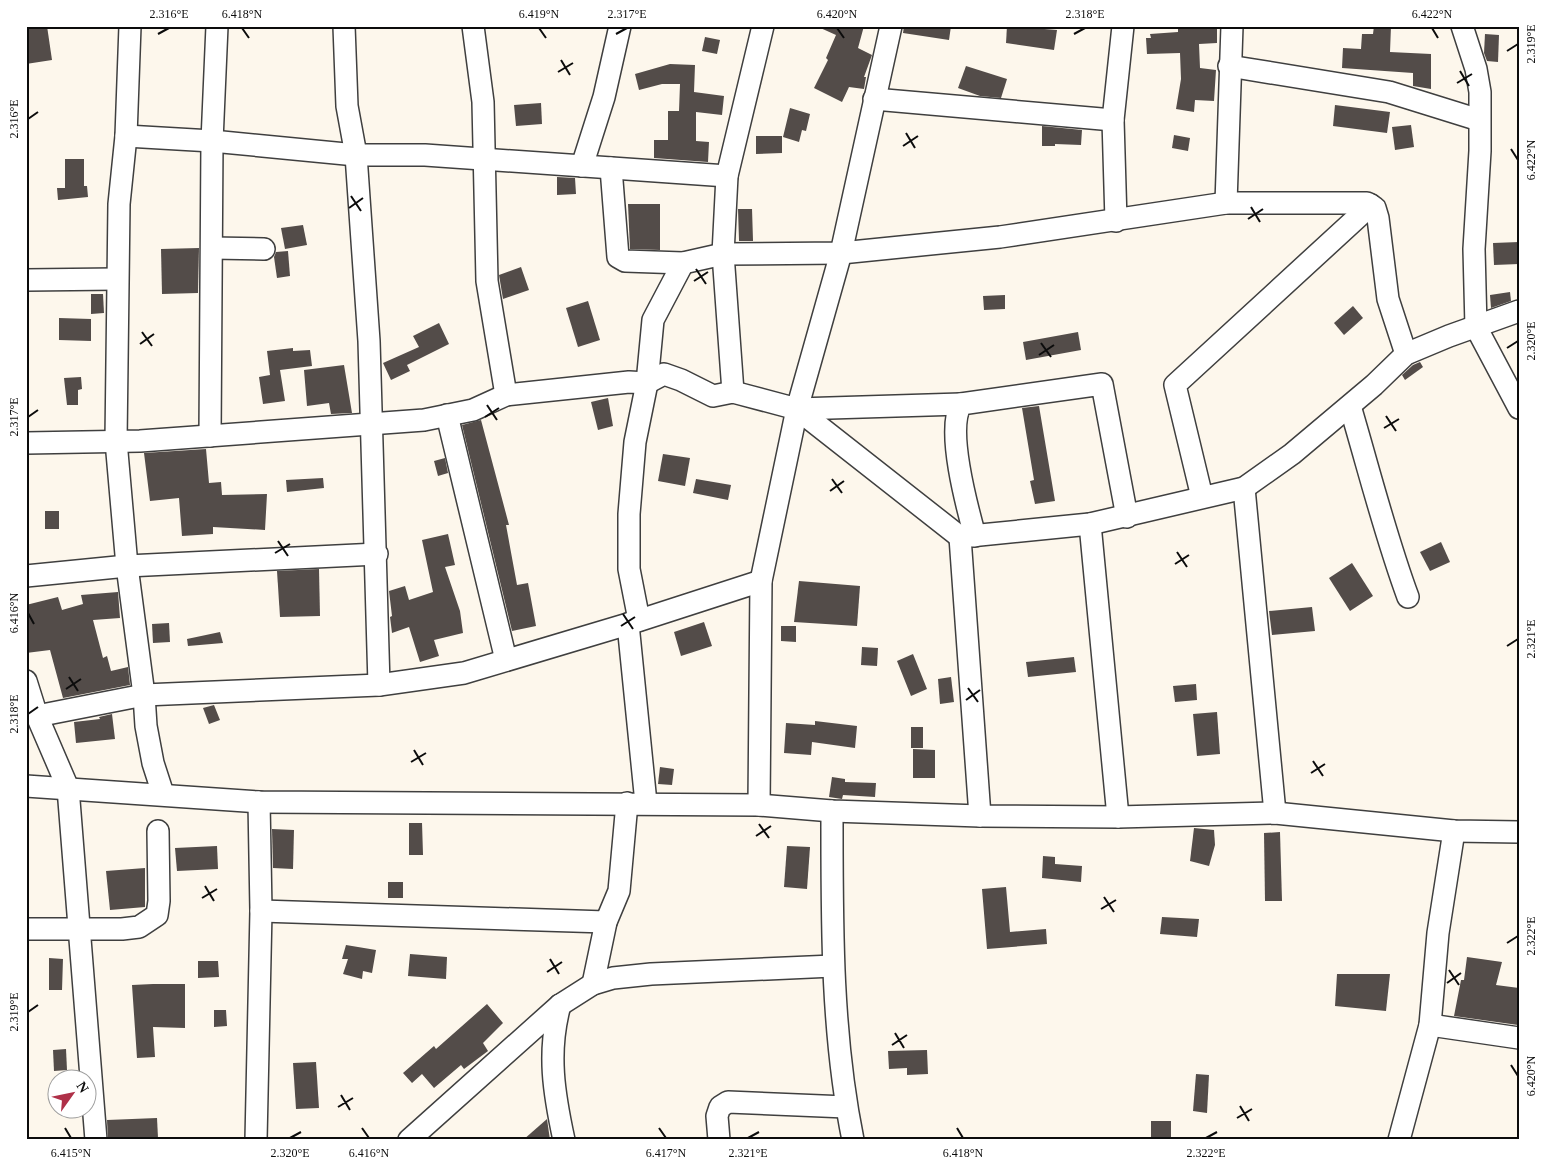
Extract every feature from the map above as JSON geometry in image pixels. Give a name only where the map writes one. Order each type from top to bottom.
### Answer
[{"type":"street","points":[[130,26],[126,136],[119,204],[116,441],[127,566],[144,695],[146,726],[153,763],[163,794]]},
{"type":"street","points":[[210,436],[212,141],[218,26]]},
{"type":"street","points":[[344,26],[347,106],[356,155],[368,341],[370,424],[377,554],[379,685]]},
{"type":"street","points":[[473,26],[483,102],[487,281],[506,396]]},
{"type":"street","points":[[582,166],[604,97],[620,26]]},
{"type":"street","points":[[733,392],[722,254],[727,176],[763,26]]},
{"type":"street","points":[[759,805],[761,581],[797,409],[841,253],[891,26]]},
{"type":"street","points":[[1116,221],[1113,120],[1124,26]]},
{"type":"street","points":[[1226,203],[1229,66],[1232,26]]},
{"type":"street","points":[[1462,26],[1476,69],[1480,92],[1480,152],[1474,249],[1476,327],[1519,408]]},
{"type":"street","points":[[1229,66],[1389,92],[1479,120]]},
{"type":"street","points":[[874,99],[1113,120]]},
{"type":"street","points":[[126,136],[212,141],[356,155],[484,159],[727,176]]},
{"type":"street","points":[[611,168],[618,257],[625,261],[683,263],[722,254],[841,253],[1000,237],[1226,203],[1368,203],[1375,208],[1378,218],[1388,300],[1406,354]]},
{"type":"street","points":[[1202,497],[1175,384],[1371,205]]},
{"type":"street","points":[[212,248],[264,249]]},
{"type":"street","points":[[593,984],[606,922],[619,891],[637,803],[634,622],[629,569],[628,514],[635,442],[647,384],[654,320],[683,263]]},
{"type":"street","points":[[26,280],[117,279]]},
{"type":"street","points":[[797,409],[967,537],[1090,524],[1127,517],[1244,488],[1292,454],[1350,406],[1406,354],[1449,336],[1519,311]]},
{"type":"street","points":[[26,443],[210,436],[424,420],[474,410],[506,396],[629,382],[647,384],[664,374],[713,396],[733,392],[797,409],[961,404],[1102,384],[1127,517]]},
{"type":"street","points":[[961,404],[955,419],[967,537],[980,816]]},
{"type":"street","points":[[1350,406],[1388,541],[1408,598]]},
{"type":"street","points":[[447,415],[506,660]]},
{"type":"street","points":[[1244,488],[1275,813]]},
{"type":"street","points":[[1090,524],[1118,817]]},
{"type":"street","points":[[26,576],[127,566],[377,554]]},
{"type":"street","points":[[37,716],[144,695],[379,685],[464,672],[634,622],[761,581]]},
{"type":"street","points":[[26,681],[37,716],[68,788],[96,1140]]},
{"type":"street","points":[[26,786],[259,802],[759,805],[832,811],[980,816],[1118,817],[1275,813],[1454,831],[1519,832]]},
{"type":"street","points":[[256,1140],[261,911],[259,802]]},
{"type":"street","points":[[832,811],[833,966],[846,1107],[853,1140]]},
{"type":"street","points":[[26,929],[79,931],[139,927],[157,915],[159,901],[158,831]]},
{"type":"street","points":[[1399,1140],[1430,1025],[1438,933],[1454,831]]},
{"type":"street","points":[[261,911],[429,918],[606,922]]},
{"type":"street","points":[[409,1140],[560,1005],[593,984],[613,978],[651,974],[833,966]]},
{"type":"street","points":[[560,1005],[555,1024],[552,1062],[555,1094],[564,1140]]},
{"type":"street","points":[[1430,1025],[1519,1038]]},
{"type":"street","points":[[719,1140],[717,1116],[720,1107],[728,1102],[846,1107]]},
{"type":"building","points":[[47,26],[52,60],[26,64],[26,28]]},
{"type":"building","points":[[816,26],[864,26],[858,48],[872,55],[864,77],[866,77],[864,89],[849,87],[842,102],[814,88],[828,60],[826,58],[836,35]]},
{"type":"building","points":[[904,26],[951,26],[949,40],[903,33]]},
{"type":"building","points":[[1007,26],[1057,30],[1054,50],[1006,43]]},
{"type":"building","points":[[1178,26],[1217,26],[1217,43],[1199,44],[1200,68],[1216,70],[1214,101],[1195,100],[1194,112],[1176,109],[1181,79],[1180,53],[1147,54],[1146,38],[1151,38],[1150,34],[1178,32]]},
{"type":"building","points":[[1374,26],[1391,26],[1390,52],[1431,54],[1431,89],[1413,86],[1413,73],[1342,68],[1343,48],[1361,49],[1362,34],[1373,34]]},
{"type":"building","points":[[1485,34],[1499,35],[1498,62],[1487,61],[1484,53]]},
{"type":"building","points":[[705,37],[720,40],[717,54],[702,51]]},
{"type":"building","points":[[670,64],[695,65],[694,92],[724,96],[722,115],[696,112],[696,141],[709,142],[708,162],[654,158],[654,140],[668,140],[668,111],[679,111],[680,84],[662,84],[639,90],[635,74]]},
{"type":"building","points":[[966,66],[1007,79],[1001,98],[980,96],[958,88]]},
{"type":"building","points":[[541,103],[542,124],[516,126],[514,105]]},
{"type":"building","points":[[1335,105],[1390,112],[1387,133],[1333,126]]},
{"type":"building","points":[[790,108],[810,114],[806,131],[802,130],[799,142],[783,137]]},
{"type":"building","points":[[1411,125],[1414,147],[1395,150],[1392,127]]},
{"type":"building","points":[[1042,126],[1082,130],[1081,145],[1055,144],[1055,146],[1042,146]]},
{"type":"building","points":[[1174,135],[1190,138],[1188,151],[1172,148]]},
{"type":"building","points":[[756,136],[782,136],[782,153],[756,154]]},
{"type":"building","points":[[65,159],[84,159],[84,186],[87,186],[88,197],[58,200],[57,188],[65,188]]},
{"type":"building","points":[[557,177],[575,178],[576,194],[557,195]]},
{"type":"building","points":[[628,204],[660,204],[660,250],[630,249]]},
{"type":"building","points":[[738,209],[752,209],[753,241],[739,241]]},
{"type":"building","points":[[303,225],[307,245],[285,249],[281,228]]},
{"type":"building","points":[[1519,242],[1519,264],[1494,265],[1493,243]]},
{"type":"building","points":[[199,248],[198,293],[162,294],[161,249]]},
{"type":"building","points":[[288,251],[290,276],[277,278],[274,257],[276,252]]},
{"type":"building","points":[[521,267],[529,290],[503,299],[499,275]]},
{"type":"building","points":[[1510,292],[1511,301],[1491,308],[1490,295]]},
{"type":"building","points":[[91,294],[103,294],[104,313],[91,314]]},
{"type":"building","points":[[1005,295],[1005,309],[984,310],[983,296]]},
{"type":"building","points":[[588,301],[600,340],[578,347],[566,308]]},
{"type":"building","points":[[1353,306],[1363,318],[1344,335],[1334,323]]},
{"type":"building","points":[[59,318],[91,319],[91,341],[59,340]]},
{"type":"building","points":[[439,323],[449,344],[407,365],[410,371],[391,380],[383,363],[419,347],[413,336]]},
{"type":"building","points":[[1078,332],[1081,350],[1026,360],[1023,342]]},
{"type":"building","points":[[293,348],[293,351],[310,350],[312,366],[280,370],[285,401],[263,404],[259,377],[270,375],[267,351]]},
{"type":"building","points":[[1420,362],[1423,367],[1405,380],[1402,375],[1413,365]]},
{"type":"building","points":[[344,365],[352,413],[331,414],[329,403],[307,406],[304,370]]},
{"type":"building","points":[[81,377],[82,389],[78,390],[78,405],[67,405],[64,378]]},
{"type":"building","points":[[608,398],[613,426],[598,430],[591,402]]},
{"type":"building","points":[[1039,406],[1055,501],[1035,504],[1030,481],[1034,480],[1022,408]]},
{"type":"building","points":[[481,420],[509,525],[506,525],[517,585],[528,583],[536,626],[512,631],[462,425]]},
{"type":"building","points":[[206,449],[209,483],[221,482],[222,495],[267,494],[265,530],[213,527],[213,534],[182,536],[179,498],[150,501],[144,453]]},
{"type":"building","points":[[663,454],[690,458],[685,486],[658,481]]},
{"type":"building","points":[[445,458],[448,473],[438,476],[434,461]]},
{"type":"building","points":[[323,478],[324,488],[287,492],[286,480]]},
{"type":"building","points":[[696,479],[731,485],[728,500],[693,493]]},
{"type":"building","points":[[45,511],[59,511],[59,529],[45,529]]},
{"type":"building","points":[[448,534],[455,565],[445,567],[460,611],[463,633],[434,640],[439,656],[420,662],[409,627],[392,633],[389,591],[405,586],[409,600],[433,592],[422,540]]},
{"type":"building","points":[[1441,542],[1450,562],[1430,571],[1420,552]]},
{"type":"building","points":[[1352,563],[1373,596],[1350,611],[1329,578]]},
{"type":"building","points":[[319,569],[320,616],[280,617],[277,571]]},
{"type":"building","points":[[799,581],[860,586],[857,626],[794,622]]},
{"type":"building","points":[[118,592],[120,618],[93,620],[103,658],[107,656],[111,671],[128,667],[130,685],[63,698],[50,650],[26,653],[26,605],[58,597],[62,610],[83,604],[81,595]]},
{"type":"building","points":[[1312,607],[1315,631],[1272,635],[1269,611]]},
{"type":"building","points":[[704,622],[712,646],[681,656],[674,632]]},
{"type":"building","points":[[169,623],[170,642],[153,643],[152,624]]},
{"type":"building","points":[[781,626],[796,626],[796,642],[781,641]]},
{"type":"building","points":[[220,632],[223,643],[188,646],[187,639]]},
{"type":"building","points":[[862,647],[878,648],[877,666],[861,665]]},
{"type":"building","points":[[913,654],[927,689],[911,696],[897,661]]},
{"type":"building","points":[[1074,657],[1076,672],[1028,677],[1026,662]]},
{"type":"building","points":[[951,677],[954,702],[940,704],[938,679]]},
{"type":"building","points":[[1196,684],[1197,700],[1175,702],[1173,686]]},
{"type":"building","points":[[214,705],[220,720],[209,724],[203,708]]},
{"type":"building","points":[[1217,712],[1220,754],[1197,756],[1193,714]]},
{"type":"building","points":[[112,714],[115,739],[76,743],[74,722],[100,719],[99,717]]},
{"type":"building","points":[[815,721],[857,726],[855,748],[812,742],[811,755],[784,753],[786,723],[815,725]]},
{"type":"building","points":[[911,727],[923,727],[923,748],[911,748]]},
{"type":"building","points":[[913,749],[935,750],[935,778],[913,778]]},
{"type":"building","points":[[660,767],[674,769],[672,785],[658,784]]},
{"type":"building","points":[[832,777],[845,779],[845,782],[876,783],[875,797],[843,795],[842,799],[829,797]]},
{"type":"building","points":[[409,823],[422,823],[423,855],[409,855]]},
{"type":"building","points":[[1194,828],[1214,830],[1215,845],[1209,866],[1190,861]]},
{"type":"building","points":[[272,829],[294,830],[293,869],[273,868]]},
{"type":"building","points":[[1280,832],[1282,901],[1265,901],[1264,833]]},
{"type":"building","points":[[217,846],[218,869],[177,871],[175,848]]},
{"type":"building","points":[[787,846],[810,847],[807,889],[784,887]]},
{"type":"building","points":[[1043,856],[1055,857],[1055,864],[1082,866],[1081,882],[1042,878]]},
{"type":"building","points":[[145,868],[145,907],[110,910],[106,871]]},
{"type":"building","points":[[388,882],[403,882],[403,898],[388,898]]},
{"type":"building","points":[[1006,887],[1010,932],[1046,929],[1047,944],[987,949],[982,889]]},
{"type":"building","points":[[1162,917],[1199,919],[1197,937],[1160,934]]},
{"type":"building","points":[[346,945],[376,950],[372,973],[363,971],[362,979],[343,974],[348,959],[342,959]]},
{"type":"building","points":[[410,954],[447,957],[446,979],[408,976]]},
{"type":"building","points":[[1467,957],[1502,962],[1496,985],[1519,988],[1518,1025],[1454,1016],[1461,980],[1464,980]]},
{"type":"building","points":[[49,958],[63,959],[62,990],[49,990]]},
{"type":"building","points":[[198,961],[218,961],[219,977],[198,978]]},
{"type":"building","points":[[1337,974],[1390,974],[1386,1011],[1335,1006]]},
{"type":"building","points":[[185,984],[185,1028],[153,1027],[155,1057],[137,1058],[132,985]]},
{"type":"building","points":[[487,1004],[503,1023],[483,1043],[488,1051],[464,1069],[461,1065],[434,1088],[422,1074],[412,1083],[403,1073],[434,1046],[436,1049]]},
{"type":"building","points":[[214,1010],[226,1010],[227,1026],[214,1027]]},
{"type":"building","points":[[66,1049],[67,1068],[54,1068],[53,1050]]},
{"type":"building","points":[[927,1050],[928,1074],[907,1075],[907,1068],[889,1069],[888,1051]]},
{"type":"building","points":[[316,1062],[319,1108],[296,1109],[293,1063]]},
{"type":"building","points":[[1196,1074],[1209,1075],[1207,1113],[1193,1111]]},
{"type":"building","points":[[157,1118],[158,1138],[108,1140],[107,1120]]},
{"type":"building","points":[[547,1119],[550,1140],[523,1140]]},
{"type":"building","points":[[1151,1121],[1171,1121],[1171,1140],[1151,1140]]}]
